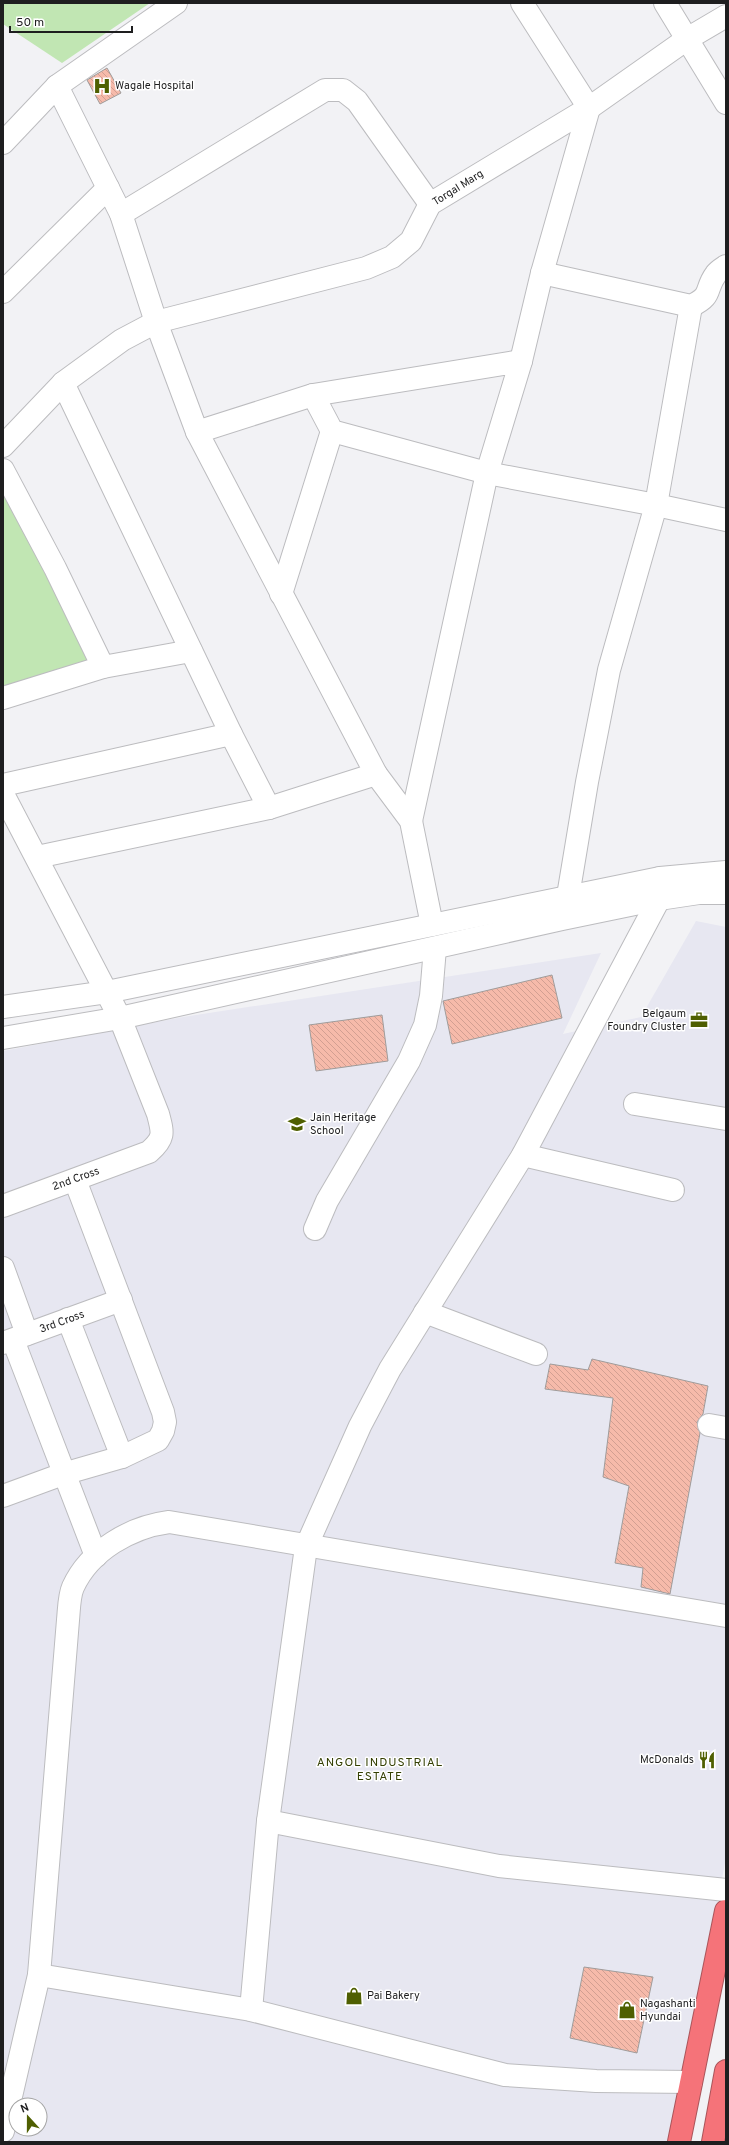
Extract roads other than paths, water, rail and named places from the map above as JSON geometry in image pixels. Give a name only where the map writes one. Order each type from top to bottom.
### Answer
[{"type":"highway","points":[[679,2142],[726,1911]]},
{"type":"highway","points":[[713,2142],[726,2071]]},
{"type":"street","points":[[3,143],[57,86],[176,3]]},
{"type":"street","points":[[432,925],[411,821],[487,473],[521,361],[542,273],[589,108],[522,3]]},
{"type":"street","points":[[665,3],[726,102]]},
{"type":"street","name":"Torgal Marg","points":[[3,446],[63,383],[122,340],[156,322],[366,268],[392,257],[411,241],[430,204],[589,108],[687,39],[726,16]]},
{"type":"street","points":[[57,86],[121,214],[156,322],[197,432],[376,774],[411,821]]},
{"type":"street","points":[[121,214],[325,90],[343,90],[357,101],[430,204]]},
{"type":"street","points":[[3,292],[108,188]]},
{"type":"street","points":[[542,273],[690,306],[703,300],[716,274],[726,266]]},
{"type":"street","points":[[568,896],[587,782],[609,670],[656,505],[690,306]]},
{"type":"street","points":[[197,432],[313,395],[521,361]]},
{"type":"street","points":[[63,383],[231,734],[270,808]]},
{"type":"street","points":[[281,594],[332,431],[313,395]]},
{"type":"street","points":[[332,431],[487,473],[656,505],[726,520]]},
{"type":"street","points":[[3,470],[55,568],[102,667]]},
{"type":"street","points":[[3,698],[102,667],[191,651]]},
{"type":"street","points":[[3,784],[231,734]]},
{"type":"street","points":[[37,857],[270,808],[376,774]]},
{"type":"street","points":[[3,794],[120,1018]]},
{"type":"street","points":[[3,1038],[120,1018],[435,948],[726,872]]},
{"type":"street","points":[[251,2010],[268,1821],[306,1547],[360,1426],[390,1369],[523,1155],[659,889]]},
{"type":"street","points":[[3,1007],[107,992],[568,896],[659,889],[699,893],[726,893]]},
{"type":"street","points":[[315,1229],[327,1202],[409,1061],[425,1025],[431,996],[435,948]]},
{"type":"street","name":"2nd Cross","points":[[3,1206],[149,1152],[159,1143],[162,1129],[158,1114],[120,1018]]},
{"type":"street","points":[[635,1104],[726,1119]]},
{"type":"street","points":[[523,1155],[673,1190]]},
{"type":"street","points":[[4,1493],[122,1457],[158,1440],[163,1432],[165,1422],[163,1412],[75,1180]]},
{"type":"street","points":[[3,1268],[14,1339],[63,1474],[96,1556]]},
{"type":"street","name":"3rd Cross","points":[[14,1339],[120,1300]]},
{"type":"street","points":[[425,1312],[536,1354]]},
{"type":"street","points":[[68,1320],[122,1457]]},
{"type":"street","points":[[3,2131],[39,1975],[68,1620],[72,1588],[83,1569],[96,1556],[124,1535],[150,1525],[169,1522],[306,1547],[726,1616]]},
{"type":"street","points":[[268,1821],[499,1866],[726,1890]]},
{"type":"street","points":[[39,1975],[251,2010],[505,2075],[596,2081],[691,2082]]},
{"type":"place","name":"Wagale Hospital","points":[[102,86]]},
{"type":"place","name":"Belgaum Foundry Cluster","points":[[699,1020]]},
{"type":"place","name":"Jain Heritage School","points":[[297,1124]]},
{"type":"place","name":"McDonalds","points":[[707,1760]]},
{"type":"place","name":"Pai Bakery","points":[[354,1996]]},
{"type":"place","name":"Nagashanti Hyundai","points":[[627,2010]]},
{"type":"district","name":"ANGOL INDUSTRIAL ESTATE","points":[[380,1770]]}]
